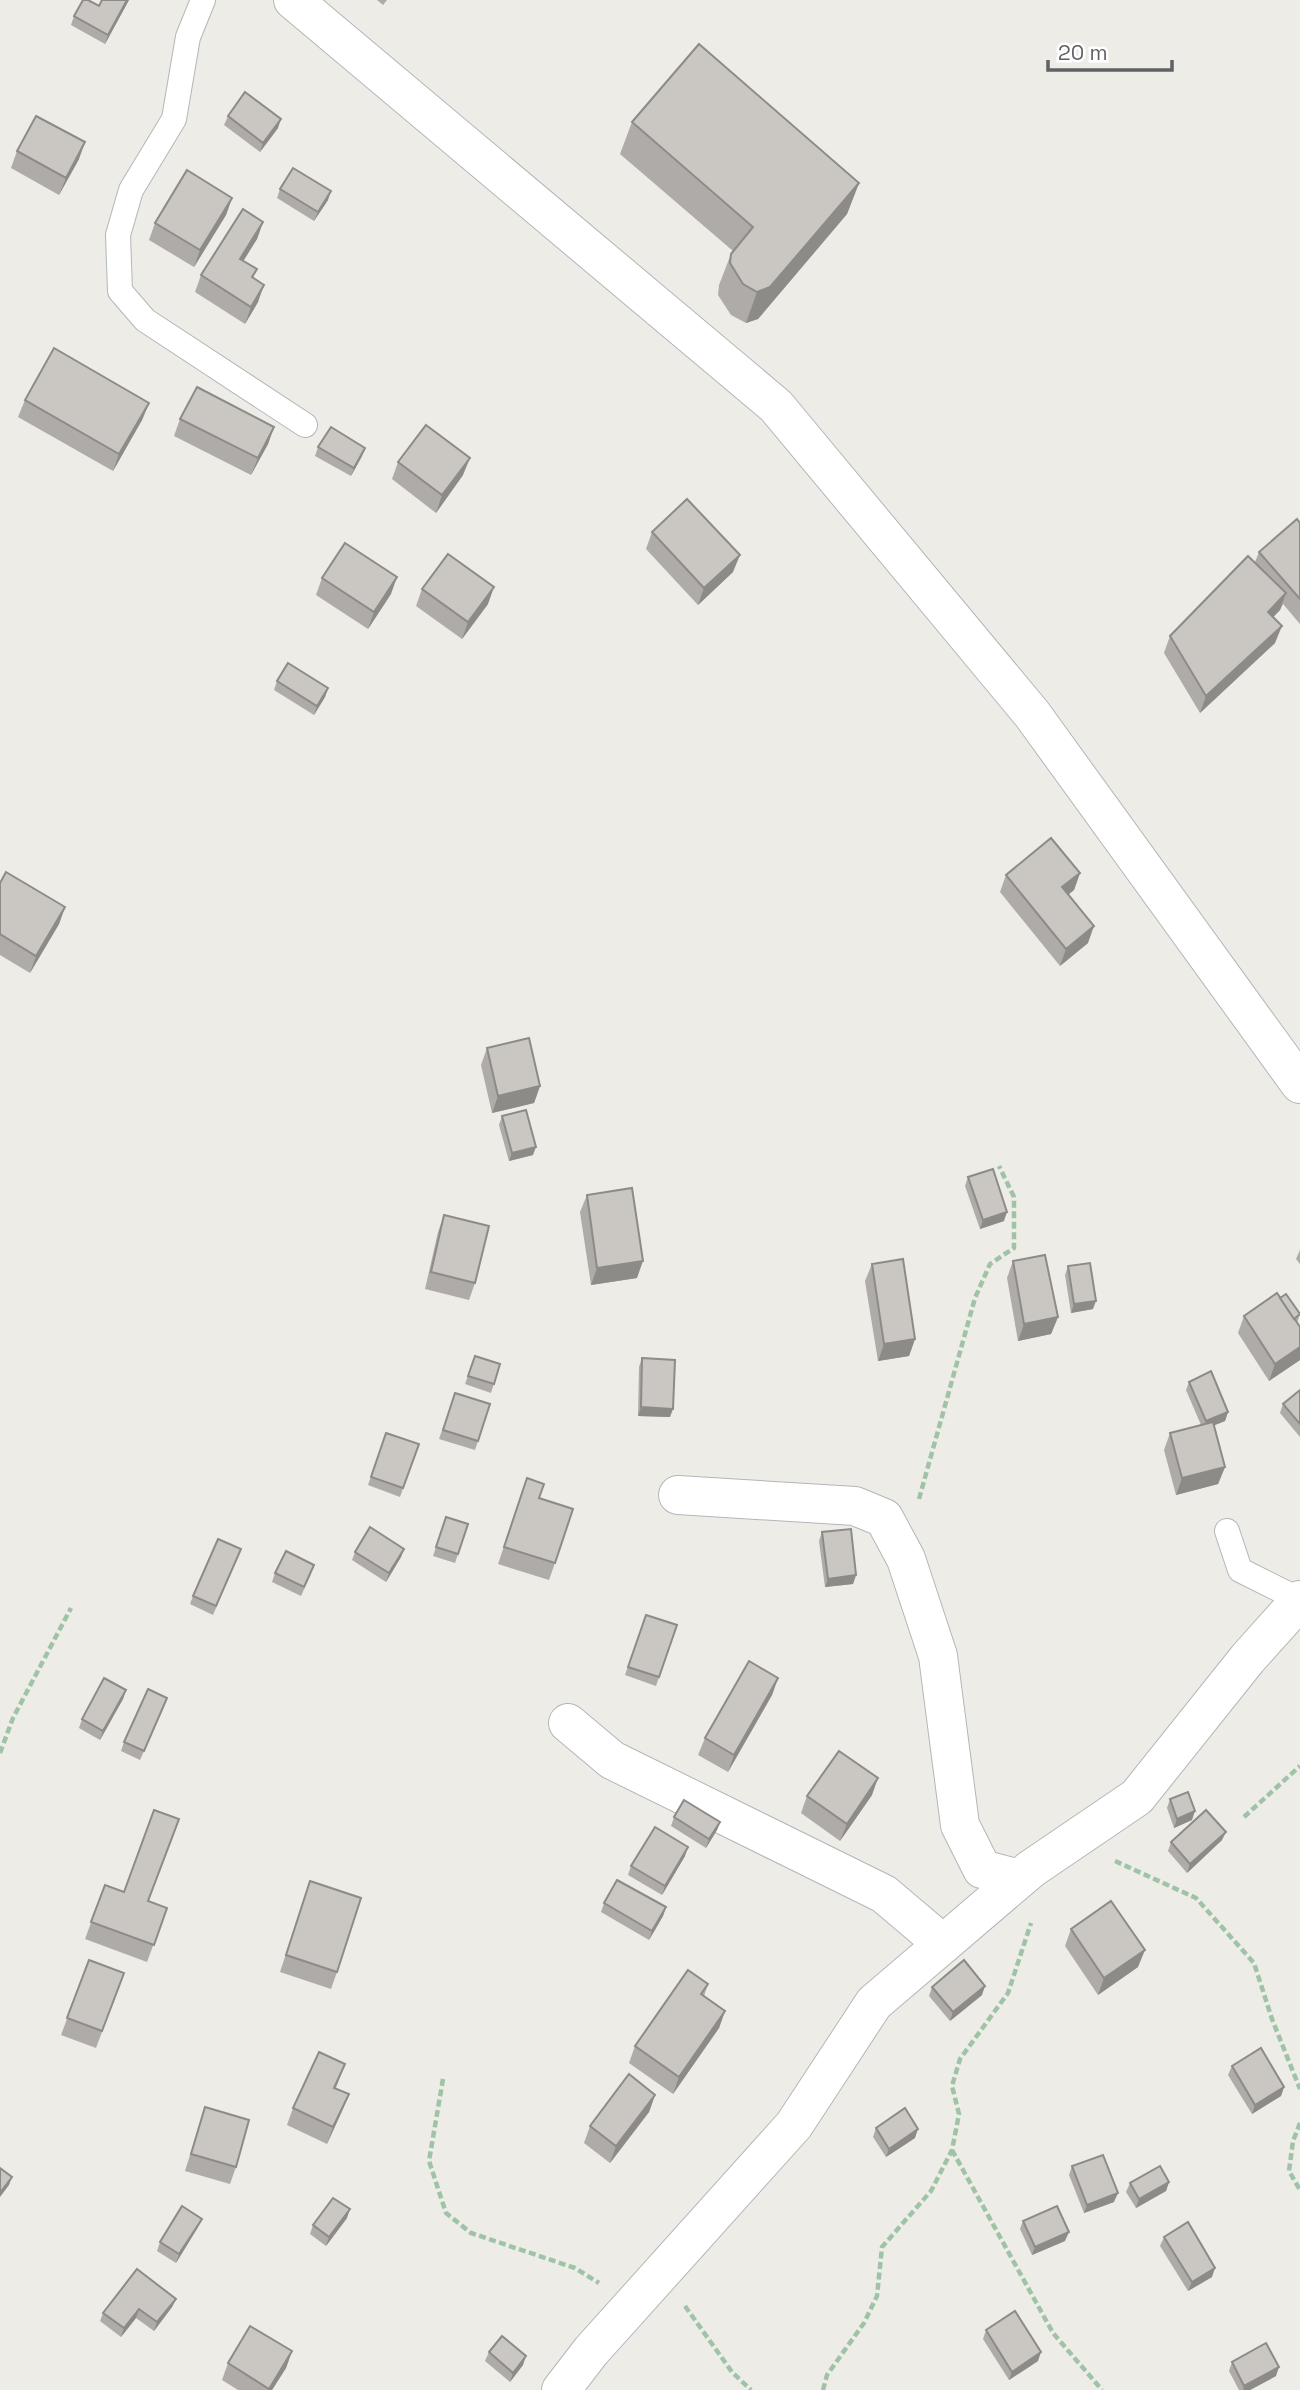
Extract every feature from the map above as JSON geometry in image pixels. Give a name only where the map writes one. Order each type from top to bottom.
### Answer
[{"type":"street","points":[[293,0],[776,406],[1032,714],[1300,1084]]},
{"type":"street","points":[[678,1495],[855,1506],[884,1518],[906,1559],[938,1656],[960,1825],[982,1868],[1030,1871]]},
{"type":"street","points":[[561,2390],[591,2351],[794,2125],[874,2003],[1030,1871],[1137,1797],[1248,1658],[1300,1600]]},
{"type":"street","points":[[568,1723],[612,1760],[884,1895],[943,1944]]},
{"type":"lane","points":[[203,0],[188,37],[174,119],[131,190],[118,235],[120,291],[145,320],[305,425]]},
{"type":"lane","points":[[1227,1531],[1240,1570],[1300,1600]]},
{"type":"path","points":[[897,1544],[922,1494],[975,1298],[990,1264],[1014,1248],[1014,1197],[999,1166]]},
{"type":"path","points":[[0,1753],[13,1718],[71,1608]]},
{"type":"path","points":[[1244,1817],[1300,1766]]},
{"type":"path","points":[[1073,1841],[1196,1898],[1254,1963],[1300,2090]]},
{"type":"path","points":[[823,2390],[827,2375],[864,2323],[877,2296],[882,2246],[931,2191],[952,2150],[959,2113],[952,2086],[960,2059],[1008,1993],[1030,1928],[1030,1871]]},
{"type":"path","points":[[443,2079],[429,2161],[446,2213],[471,2233],[575,2268],[633,2305],[686,2306],[732,2372],[751,2390]]},
{"type":"path","points":[[1300,2123],[1293,2141],[1289,2171],[1300,2190]]},
{"type":"path","points":[[952,2150],[1054,2333],[1102,2390]]},
{"type":"building","points":[[83,0],[99,6],[102,0],[127,0],[108,35],[74,16]]},
{"type":"building","points":[[699,44],[859,183],[770,287],[757,292],[743,284],[730,263],[731,254],[753,227],[632,122]]},
{"type":"building","points":[[245,92],[281,119],[263,143],[228,116]]},
{"type":"building","points":[[36,116],[85,142],[66,178],[17,151]]},
{"type":"building","points":[[293,168],[331,191],[318,212],[280,189]]},
{"type":"building","points":[[187,170],[232,198],[200,250],[155,223]]},
{"type":"building","points":[[243,209],[263,222],[240,259],[257,269],[252,277],[264,285],[251,307],[201,275]]},
{"type":"building","points":[[54,348],[149,403],[119,454],[25,400]]},
{"type":"building","points":[[197,387],[274,427],[258,458],[180,419]]},
{"type":"building","points":[[426,425],[470,458],[442,495],[398,462]]},
{"type":"building","points":[[331,427],[365,448],[354,468],[318,447]]},
{"type":"building","points":[[687,499],[740,555],[704,588],[652,532]]},
{"type":"building","points":[[1297,519],[1300,523],[1300,599],[1259,552]]},
{"type":"building","points":[[345,543],[397,577],[374,612],[322,578]]},
{"type":"building","points":[[448,554],[494,587],[468,622],[422,589]]},
{"type":"building","points":[[1248,556],[1286,593],[1268,612],[1282,626],[1206,696],[1170,636]]},
{"type":"building","points":[[288,663],[328,688],[317,706],[277,681]]},
{"type":"building","points":[[1051,838],[1080,873],[1062,887],[1094,926],[1066,949],[1006,875]]},
{"type":"building","points":[[6,872],[65,907],[36,956],[0,934],[0,883]]},
{"type":"building","points":[[529,1038],[540,1086],[498,1096],[487,1048]]},
{"type":"building","points":[[526,1110],[536,1147],[512,1153],[502,1116]]},
{"type":"building","points":[[993,1169],[1007,1212],[983,1220],[968,1177]]},
{"type":"building","points":[[632,1188],[643,1261],[597,1268],[587,1195]]},
{"type":"building","points":[[444,1215],[489,1226],[475,1283],[431,1272]]},
{"type":"building","points":[[1045,1255],[1058,1317],[1024,1324],[1013,1261]]},
{"type":"building","points":[[903,1259],[915,1339],[884,1344],[872,1264]]},
{"type":"building","points":[[1090,1263],[1096,1301],[1074,1304],[1068,1266]]},
{"type":"building","points":[[1277,1293],[1300,1327],[1300,1347],[1275,1364],[1244,1316]]},
{"type":"building","points":[[1286,1294],[1300,1314],[1294,1319],[1280,1298]]},
{"type":"building","points":[[475,1356],[500,1364],[494,1384],[468,1376]]},
{"type":"building","points":[[642,1358],[675,1360],[673,1409],[641,1407]]},
{"type":"building","points":[[1211,1371],[1228,1412],[1206,1421],[1189,1382]]},
{"type":"building","points":[[1300,1390],[1300,1424],[1283,1404]]},
{"type":"building","points":[[455,1393],[490,1404],[478,1441],[443,1430]]},
{"type":"building","points":[[1213,1422],[1225,1467],[1182,1478],[1170,1433]]},
{"type":"building","points":[[386,1433],[419,1444],[403,1488],[371,1477]]},
{"type":"building","points":[[527,1478],[544,1484],[539,1498],[573,1509],[555,1563],[504,1547]]},
{"type":"building","points":[[446,1517],[468,1524],[458,1554],[436,1547]]},
{"type":"building","points":[[370,1527],[404,1549],[389,1573],[355,1552]]},
{"type":"building","points":[[851,1529],[856,1575],[828,1579],[822,1532]]},
{"type":"building","points":[[218,1539],[241,1549],[216,1606],[193,1596]]},
{"type":"building","points":[[286,1551],[314,1565],[304,1587],[275,1573]]},
{"type":"building","points":[[646,1615],[677,1625],[659,1677],[628,1667]]},
{"type":"building","points":[[749,1661],[778,1678],[734,1755],[705,1738]]},
{"type":"building","points":[[104,1678],[126,1690],[103,1731],[82,1719]]},
{"type":"building","points":[[148,1689],[167,1698],[144,1751],[124,1742]]},
{"type":"building","points":[[839,1751],[878,1778],[847,1824],[807,1796]]},
{"type":"building","points":[[1188,1792],[1195,1811],[1177,1819],[1170,1799]]},
{"type":"building","points":[[684,1800],[720,1822],[709,1839],[674,1817]]},
{"type":"building","points":[[154,1810],[179,1819],[148,1901],[167,1908],[154,1945],[91,1922],[105,1885],[124,1892]]},
{"type":"building","points":[[1206,1810],[1226,1832],[1190,1864],[1171,1842]]},
{"type":"building","points":[[655,1827],[688,1847],[665,1886],[631,1866]]},
{"type":"building","points":[[617,1880],[666,1907],[652,1931],[604,1903]]},
{"type":"building","points":[[310,1881],[361,1898],[337,1972],[286,1955]]},
{"type":"building","points":[[1111,1901],[1145,1950],[1104,1978],[1071,1929]]},
{"type":"building","points":[[89,1960],[124,1973],[102,2031],[67,2018]]},
{"type":"building","points":[[964,1960],[985,1986],[953,2012],[932,1987]]},
{"type":"building","points":[[688,1970],[708,1984],[701,1994],[725,2011],[679,2077],[635,2046]]},
{"type":"building","points":[[1261,2048],[1284,2087],[1255,2105],[1232,2066]]},
{"type":"building","points":[[319,2052],[345,2064],[334,2088],[349,2094],[333,2127],[293,2108]]},
{"type":"building","points":[[629,2074],[655,2095],[616,2146],[590,2126]]},
{"type":"building","points":[[205,2107],[249,2120],[236,2167],[191,2154]]},
{"type":"building","points":[[905,2108],[918,2129],[889,2149],[876,2128]]},
{"type":"building","points":[[1103,2155],[1118,2193],[1087,2205],[1072,2166]]},
{"type":"building","points":[[1160,2166],[1169,2182],[1139,2199],[1130,2183]]},
{"type":"building","points":[[0,2168],[12,2177],[0,2193]]},
{"type":"building","points":[[333,2198],[350,2209],[329,2237],[313,2225]]},
{"type":"building","points":[[182,2206],[202,2219],[179,2254],[160,2242]]},
{"type":"building","points":[[1057,2206],[1069,2232],[1035,2247],[1023,2221]]},
{"type":"building","points":[[1188,2222],[1215,2268],[1192,2282],[1164,2237]]},
{"type":"building","points":[[137,2269],[176,2299],[157,2322],[139,2309],[124,2328],[103,2313]]},
{"type":"building","points":[[1015,2311],[1041,2352],[1012,2372],[986,2330]]},
{"type":"building","points":[[250,2326],[292,2351],[269,2389],[228,2363]]},
{"type":"building","points":[[502,2336],[526,2356],[513,2373],[489,2352]]},
{"type":"building","points":[[1266,2343],[1279,2367],[1244,2386],[1232,2362]]}]
